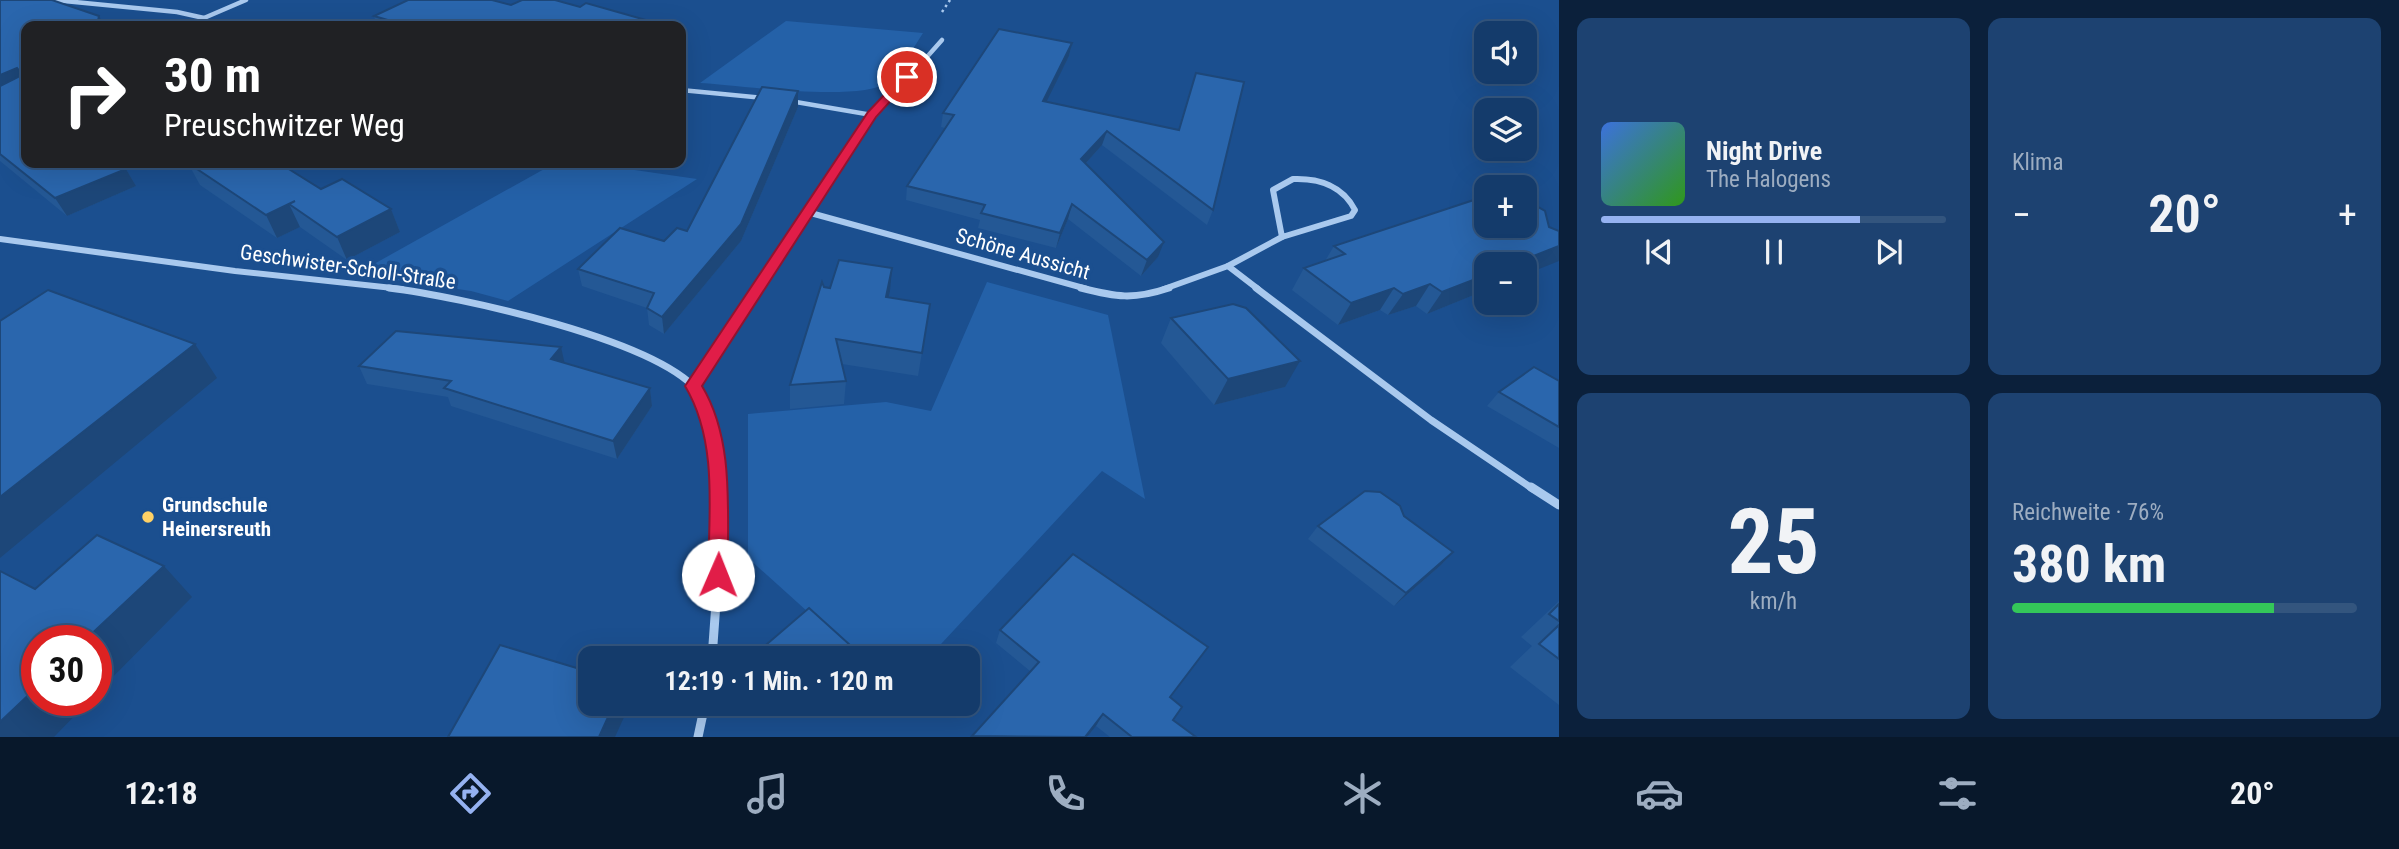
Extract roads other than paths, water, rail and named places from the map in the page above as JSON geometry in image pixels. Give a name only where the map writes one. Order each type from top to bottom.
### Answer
[{"type":"street","points":[[54,0],[177,12],[204,18],[246,0]]},
{"type":"street","points":[[713,646],[719,563],[718,469],[707,408],[694,386],[872,115],[942,40]]},
{"type":"street","points":[[686,90],[772,99]]},
{"type":"street","points":[[785,100],[872,115]]},
{"type":"street","name":"Schöne Aussicht","points":[[807,212],[1119,298],[1148,295],[1228,266],[1282,237],[1351,216],[1355,210],[1353,202],[1344,193],[1316,181],[1301,179],[1278,184],[1273,190],[1282,237]]},
{"type":"street","name":"Geschwister-Scholl-Straße","points":[[0,239],[436,295],[570,331],[652,359],[694,386]]},
{"type":"street","points":[[1228,266],[1420,414],[1500,470],[1559,505]]},
{"type":"street","points":[[698,737],[702,716]]},
{"type":"place","name":"Grundschule Heinersreuth","points":[[148,517]]}]
